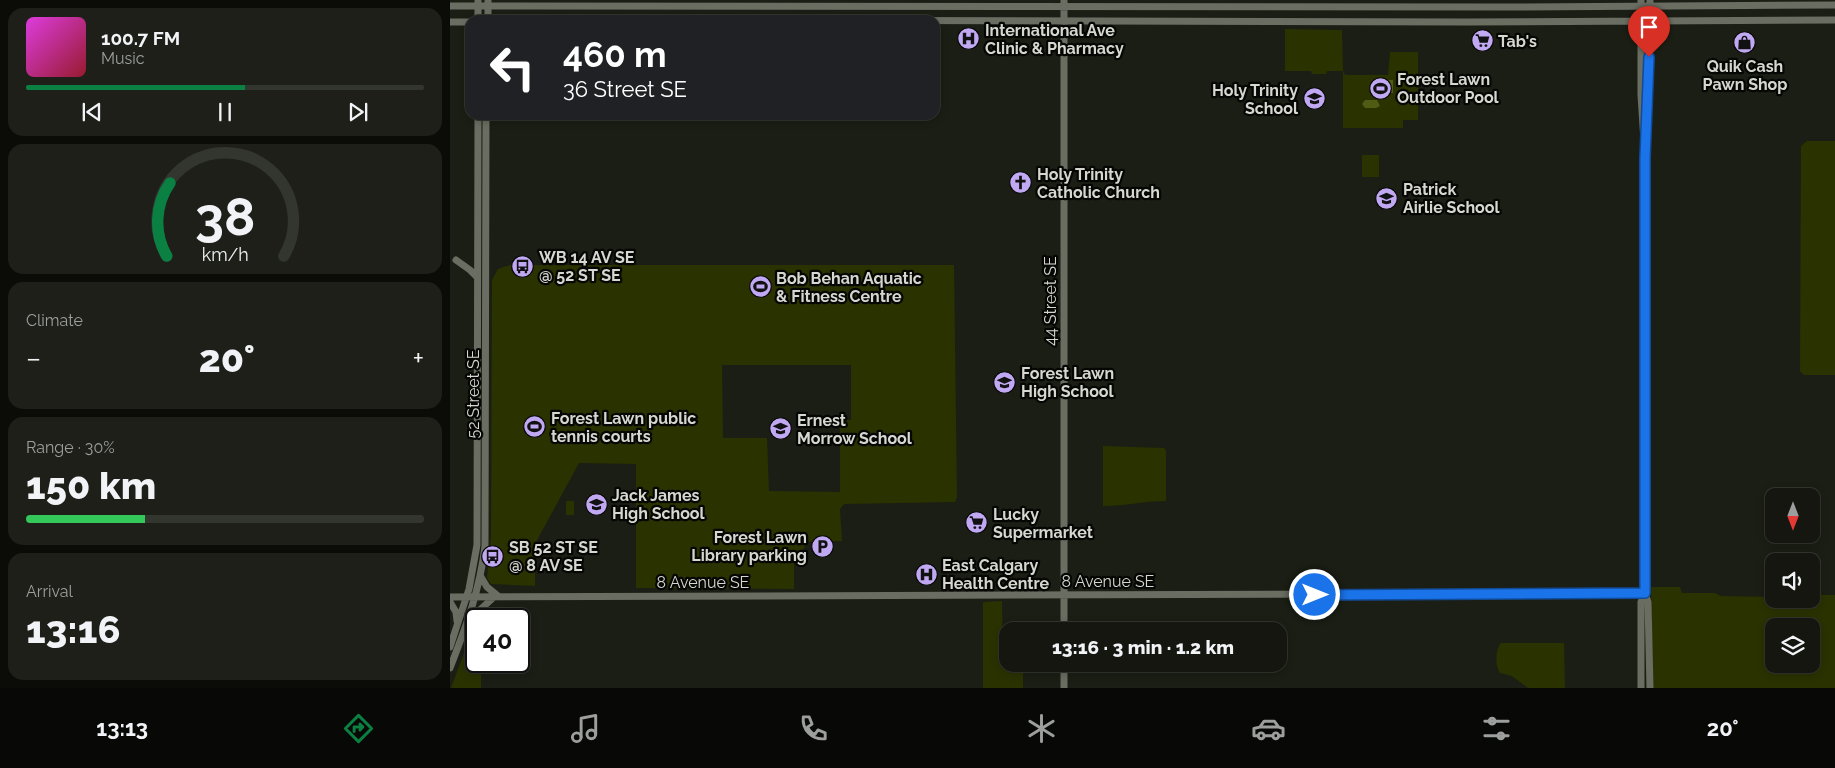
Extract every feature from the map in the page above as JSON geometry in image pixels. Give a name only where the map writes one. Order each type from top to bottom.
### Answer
[{"type":"main road","points":[[450,6],[478,3],[1064,3],[1511,8],[1641,3],[1835,5]]},
{"type":"main road","name":"44 Street SE","points":[[1064,3],[1064,622]]},
{"type":"main road","points":[[1641,3],[1645,21],[1649,102],[1645,158],[1645,593],[1648,602],[1650,688]]},
{"type":"main road","points":[[1645,21],[1650,3]]},
{"type":"main road","points":[[940,21],[1835,20]]},
{"type":"main road","points":[[450,22],[465,22]]},
{"type":"main road","name":"52 Street SE","points":[[450,647],[467,597],[475,562],[477,535],[478,120]]},
{"type":"main road","name":"52 Street SE","points":[[473,608],[481,577],[487,522],[486,120]]},
{"type":"main road","points":[[456,260],[477,277]]},
{"type":"main road","points":[[481,577],[496,596],[482,608]]},
{"type":"main road","points":[[1641,688],[1641,602],[1645,593]]},
{"type":"main road","name":"8 Avenue SE","points":[[450,597],[1645,593]]},
{"type":"main road","points":[[450,602],[456,612],[457,626]]},
{"type":"main road","name":"52 Street SE","points":[[450,668],[465,630]]},
{"type":"main road","points":[[1064,672],[1064,688]]},
{"type":"shaded area","points":[[1285,29],[1342,30],[1343,70],[1345,75],[1388,75],[1390,52],[1418,52],[1418,120],[1403,120],[1403,128],[1343,128],[1343,71],[1327,71],[1326,74],[1312,74],[1311,71],[1285,71]]},
{"type":"shaded area","points":[[1375,80],[1393,80],[1393,93],[1375,93]]},
{"type":"shaded area","points":[[1365,100],[1377,100],[1380,106],[1365,108],[1362,104]]},
{"type":"shaded area","points":[[1807,141],[1835,141],[1835,375],[1804,375],[1800,371],[1801,146]]},
{"type":"shaded area","points":[[1362,155],[1379,155],[1379,177],[1362,177]]},
{"type":"shaded area","points":[[510,265],[954,265],[957,497],[955,502],[844,504],[840,509],[842,541],[805,542],[805,547],[799,554],[794,555],[794,589],[636,588],[636,464],[579,463],[535,544],[535,586],[491,584],[487,578],[491,535],[492,280],[498,269]],"holes":[[[722,365],[851,365],[851,420],[840,420],[840,492],[769,491],[767,438],[723,438]]]},
{"type":"shaded area","points":[[1103,446],[1164,448],[1166,451],[1166,501],[1103,506]]},
{"type":"shaded area","points":[[566,501],[574,501],[574,515],[566,515]]},
{"type":"shaded area","points":[[1651,587],[1680,587],[1682,593],[1715,593],[1721,596],[1765,597],[1765,608],[1820,608],[1820,595],[1835,595],[1835,688],[1653,688]]},
{"type":"shaded area","points":[[1002,601],[1002,622],[999,622],[999,672],[1023,672],[1023,688],[983,688],[983,602]]},
{"type":"shaded area","points":[[1501,643],[1564,643],[1565,688],[1528,688],[1512,676],[1500,673],[1496,658]]},
{"type":"shaded area","points":[[465,650],[465,673],[481,673],[481,688],[451,688]]},
{"type":"place","name":"International Ave Clinic & Pharmacy","points":[[969,39]]},
{"type":"place","name":"Tab's","points":[[1482,41]]},
{"type":"place","name":"Quik Cash Pawn Shop","points":[[1745,42]]},
{"type":"place","name":"Forest Lawn Outdoor Pool","points":[[1381,88]]},
{"type":"place","name":"Holy Trinity School","points":[[1314,99]]},
{"type":"place","name":"Holy Trinity Catholic Church","points":[[1021,183]]},
{"type":"place","name":"Patrick Airlie School","points":[[1387,198]]},
{"type":"place","name":"WB 14 AV SE @ 52 ST SE","points":[[523,266]]},
{"type":"place","name":"Bob Behan Aquatic & Fitness Centre","points":[[760,287]]},
{"type":"place","name":"Forest Lawn High School","points":[[1005,382]]},
{"type":"place","name":"Forest Lawn public tennis courts","points":[[535,427]]},
{"type":"place","name":"Ernest Morrow School","points":[[781,429]]},
{"type":"place","name":"Jack James High School","points":[[596,504]]},
{"type":"place","name":"Lucky Supermarket","points":[[977,523]]},
{"type":"place","name":"Forest Lawn Library parking","points":[[823,546]]},
{"type":"place","name":"SB 52 ST SE @ 8 AV SE","points":[[493,556]]},
{"type":"place","name":"East Calgary Health Centre","points":[[926,574]]},
{"type":"route","points":[[1315,595],[1645,593],[1645,158],[1647,149],[1649,57]]}]
